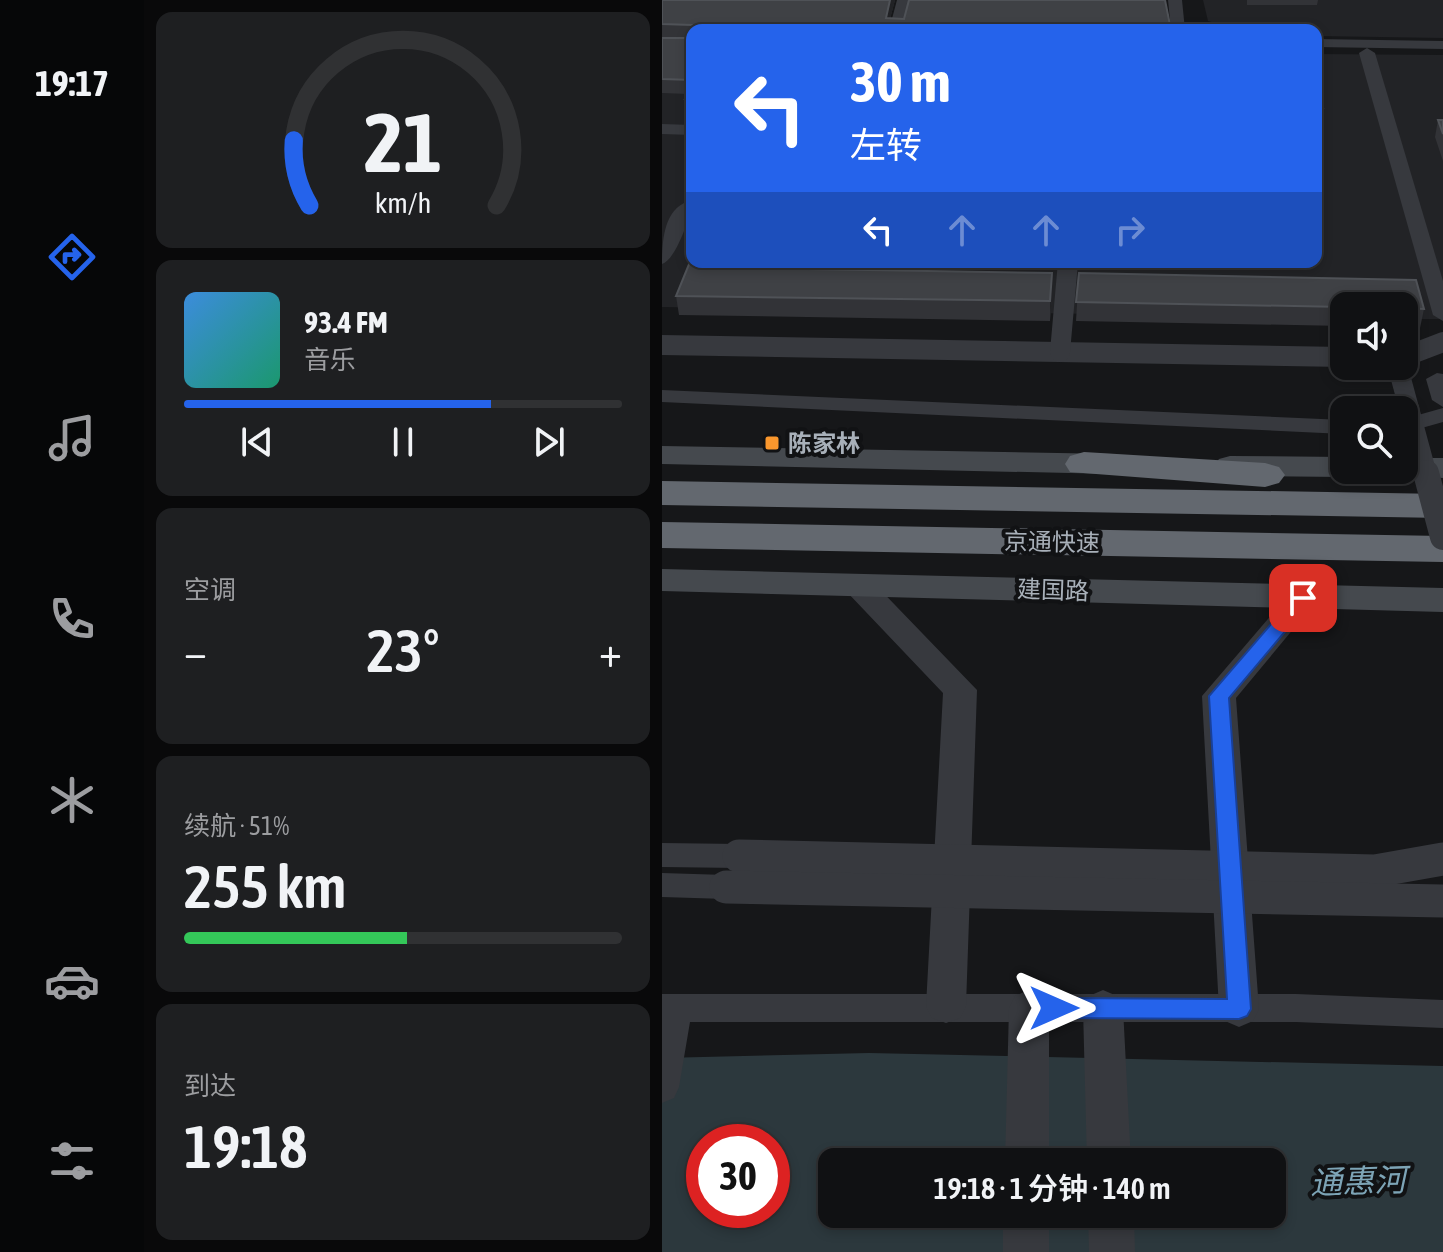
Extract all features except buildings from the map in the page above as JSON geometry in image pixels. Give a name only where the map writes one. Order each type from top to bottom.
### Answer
[{"type":"highway","points":[[1084,464],[1443,486]]},
{"type":"highway","name":"京通快速","points":[[662,493],[1443,506]]},
{"type":"highway","name":"京通快速","points":[[662,535],[1443,549]]},
{"type":"main road","points":[[662,455],[1330,467]]},
{"type":"main road","points":[[1418,468],[1443,468]]},
{"type":"main road","name":"建国路","points":[[662,580],[1443,600]]},
{"type":"street","points":[[898,24],[904,0]]},
{"type":"street","points":[[1175,0],[1177,24]]},
{"type":"street","points":[[1322,43],[1443,45]]},
{"type":"street","points":[[1322,53],[1443,54]]},
{"type":"street","points":[[1367,53],[1438,288],[1443,315]]},
{"type":"street","points":[[662,129],[686,130]]},
{"type":"street","points":[[662,258],[686,208]]},
{"type":"street","points":[[1060,352],[1067,268]]},
{"type":"street","points":[[1418,356],[1443,342]]},
{"type":"street","points":[[662,345],[1330,357]]},
{"type":"street","points":[[1437,379],[1443,400]]},
{"type":"street","points":[[1404,380],[1443,537]]},
{"type":"street","points":[[662,396],[1330,426]]},
{"type":"street","points":[[1418,422],[1443,415]]},
{"type":"street","points":[[857,584],[960,690],[946,1006]]},
{"type":"street","points":[[1239,1009],[1219,696],[1303,598]]},
{"type":"street","points":[[662,855],[1375,871],[1443,859]]},
{"type":"street","points":[[662,885],[1438,899]]},
{"type":"street","points":[[662,1087],[669,1008],[946,1006],[1443,1014]]},
{"type":"street","points":[[1027,1148],[1029,1008]]},
{"type":"street","points":[[1103,1008],[1108,1148]]},
{"type":"street","points":[[1026,1228],[1026,1252]]},
{"type":"street","points":[[1111,1228],[1112,1252]]},
{"type":"shaded area","points":[[1203,0],[1443,0],[1443,38],[1322,36],[1322,24],[1219,24],[1208,21]]},
{"type":"shaded area","points":[[662,46],[686,46],[686,268],[1322,268],[1322,54],[1443,55],[1443,319],[1418,319],[1418,292],[1330,292],[1330,318],[662,307]]},
{"type":"water","name":"通惠河","points":[[869,1053],[1443,1066],[1443,1252],[662,1252],[662,1058]]},
{"type":"place","name":"陈家林","points":[[772,443]]},
{"type":"route","points":[[1054,1008],[1239,1009],[1219,696],[1303,598]]}]
